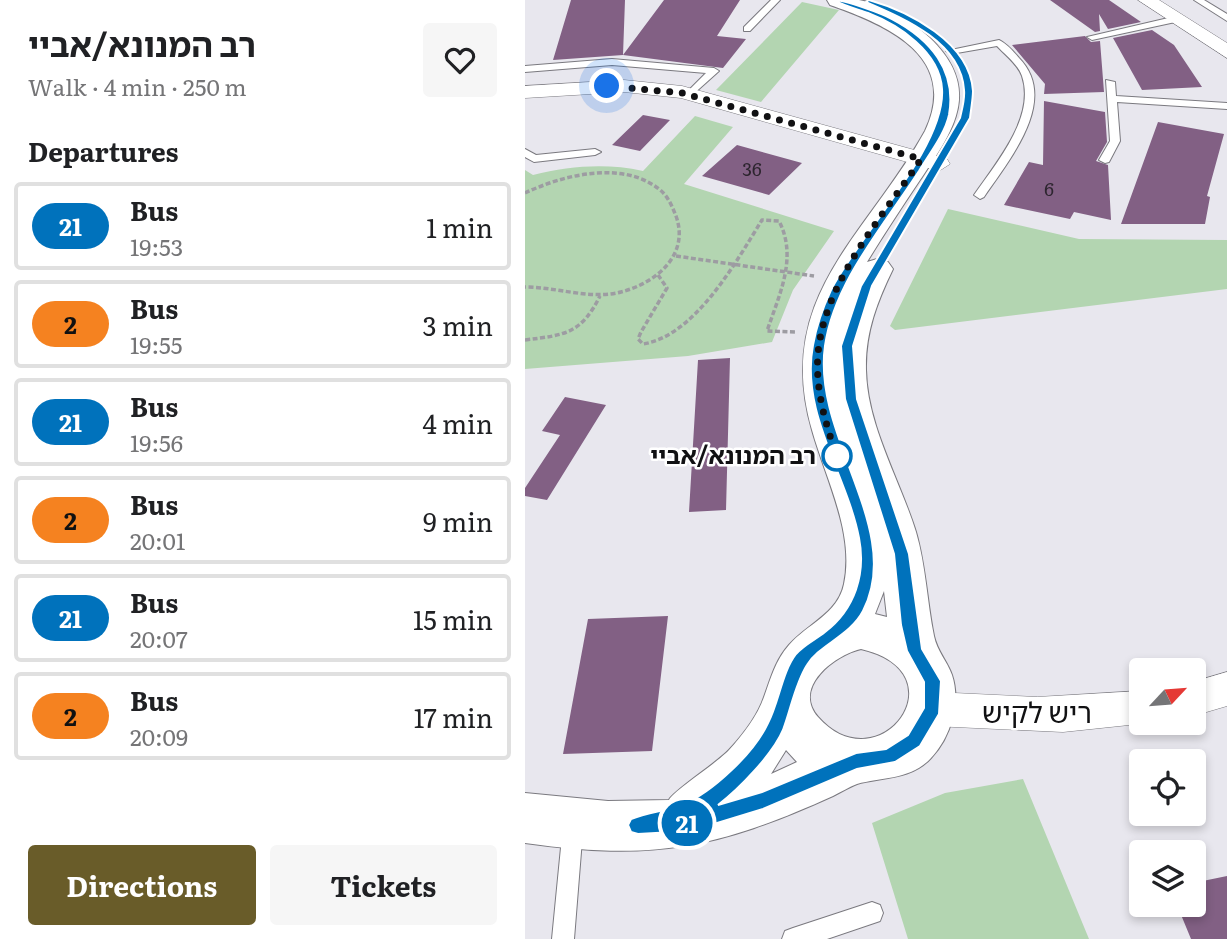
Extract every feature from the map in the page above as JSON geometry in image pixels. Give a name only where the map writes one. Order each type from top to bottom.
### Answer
[{"type":"street","points":[[788,697],[796,725],[809,742],[835,757],[856,761],[878,760],[907,747],[921,733],[933,709],[932,681],[915,651],[901,554],[856,421],[847,371],[847,346],[867,286],[930,162],[947,102],[943,72],[924,43],[893,22],[838,0]]},
{"type":"street","points":[[638,825],[680,814],[708,802],[729,786],[774,729],[800,661],[814,647],[831,637],[856,610],[865,588],[869,564],[866,537],[831,440],[822,405],[818,370],[822,332],[842,280],[965,118],[968,105],[966,78],[951,51],[925,27],[868,0]]},
{"type":"street","points":[[1147,0],[1227,52]]},
{"type":"street","points":[[525,92],[624,86],[690,94],[930,162]]},
{"type":"street","points":[[831,637],[871,631],[898,639],[915,651]]},
{"type":"street","points":[[1206,695],[1227,689]]},
{"type":"street","name":"ריש לקיש","points":[[933,709],[1002,715],[1106,713],[1129,710]]},
{"type":"street","points":[[549,821],[638,825],[691,822],[763,800],[856,761]]},
{"type":"lane","points":[[747,29],[776,0]]},
{"type":"lane","points":[[1198,0],[1227,18]]},
{"type":"lane","points":[[1092,37],[1177,19]]},
{"type":"lane","points":[[951,51],[999,43],[1028,77],[1028,100],[1021,132],[980,195]]},
{"type":"lane","points":[[525,69],[612,62],[714,71],[690,94]]},
{"type":"lane","points":[[1105,160],[1115,141],[1110,82]]},
{"type":"lane","points":[[1112,99],[1227,106]]},
{"type":"lane","points":[[525,152],[534,159],[595,152]]},
{"type":"lane","points":[[549,821],[563,939]]},
{"type":"lane","points":[[793,939],[872,913]]},
{"type":"path","points":[[525,287],[541,286],[600,296],[643,284],[658,275],[676,256],[682,241],[678,217],[669,199],[655,186],[627,177],[590,174],[561,178],[526,191]]},
{"type":"path","points":[[658,275],[667,288],[654,317],[641,332],[638,339],[643,344],[657,342],[710,299],[735,265],[762,220],[772,218],[779,221],[786,231],[786,272],[767,331],[822,332]]},
{"type":"path","points":[[676,256],[842,280]]},
{"type":"path","points":[[525,340],[564,334],[584,326],[600,296]]},
{"type":"green space","points":[[802,2],[839,10],[761,102],[716,90]]},
{"type":"green space","points":[[695,116],[733,127],[684,184],[834,231],[793,290],[772,342],[688,356],[525,369],[525,170],[533,175],[588,167],[643,171]]},
{"type":"green space","points":[[948,209],[1079,239],[1227,240],[1227,289],[895,330],[890,326]]},
{"type":"green space","points":[[1023,779],[1089,939],[908,939],[872,823],[945,793]]},
{"type":"building","points":[[571,0],[625,0],[623,55],[553,60]]},
{"type":"building","points":[[664,0],[740,0],[717,36],[746,39],[723,68],[623,55]]},
{"type":"building","points":[[1050,0],[1109,0],[1141,22],[1108,29],[1099,14],[1100,31],[1095,32]]},
{"type":"building","points":[[1152,30],[1174,45],[1202,87],[1142,90],[1113,38]]},
{"type":"building","points":[[1085,36],[1091,42],[1100,41],[1104,92],[1044,94],[1045,84],[1012,45]]},
{"type":"building","points":[[1044,101],[1105,112],[1107,142],[1096,161],[1108,165],[1111,220],[1074,212],[1070,219],[1004,205],[1029,162],[1043,165]]},
{"type":"building","points":[[643,115],[670,120],[640,151],[612,145]]},
{"type":"building","points":[[1158,122],[1224,134],[1207,196],[1210,197],[1205,224],[1121,224]]},
{"type":"building","points":[[737,145],[802,163],[769,195],[702,176]]},
{"type":"building","points":[[730,358],[726,510],[689,512],[698,360]]},
{"type":"building","points":[[565,397],[606,405],[547,500],[525,496],[525,488],[560,435],[542,431]]},
{"type":"building","points":[[668,616],[652,751],[563,754],[588,619]]},
{"type":"building","points":[[1227,876],[1227,939],[1191,939],[1182,917],[1206,917],[1206,880]]},
{"type":"bus line","name":"21","points":[[838,0],[874,12],[911,32],[935,57],[947,87],[944,117],[930,146],[851,264],[826,316],[819,345],[818,370],[822,405],[831,440],[866,537],[869,564],[865,588],[856,610],[831,637],[814,647],[800,661],[774,729],[755,757],[729,786],[708,802],[680,814],[638,825],[691,822],[724,813],[763,800],[856,761],[878,760],[889,756],[914,741],[926,725],[933,709],[932,681],[925,664],[915,651],[909,625],[901,554],[856,421],[847,371],[847,346],[858,304],[867,286],[965,118],[969,90],[961,66],[940,40],[910,18],[869,0]]},
{"type":"place","name":"רב המנונא/אביי","points":[[837,456]]},
{"type":"route","points":[[607,86],[654,88],[682,93],[921,159],[851,264],[826,316],[819,345],[818,370],[822,405],[840,464],[837,456]]}]
